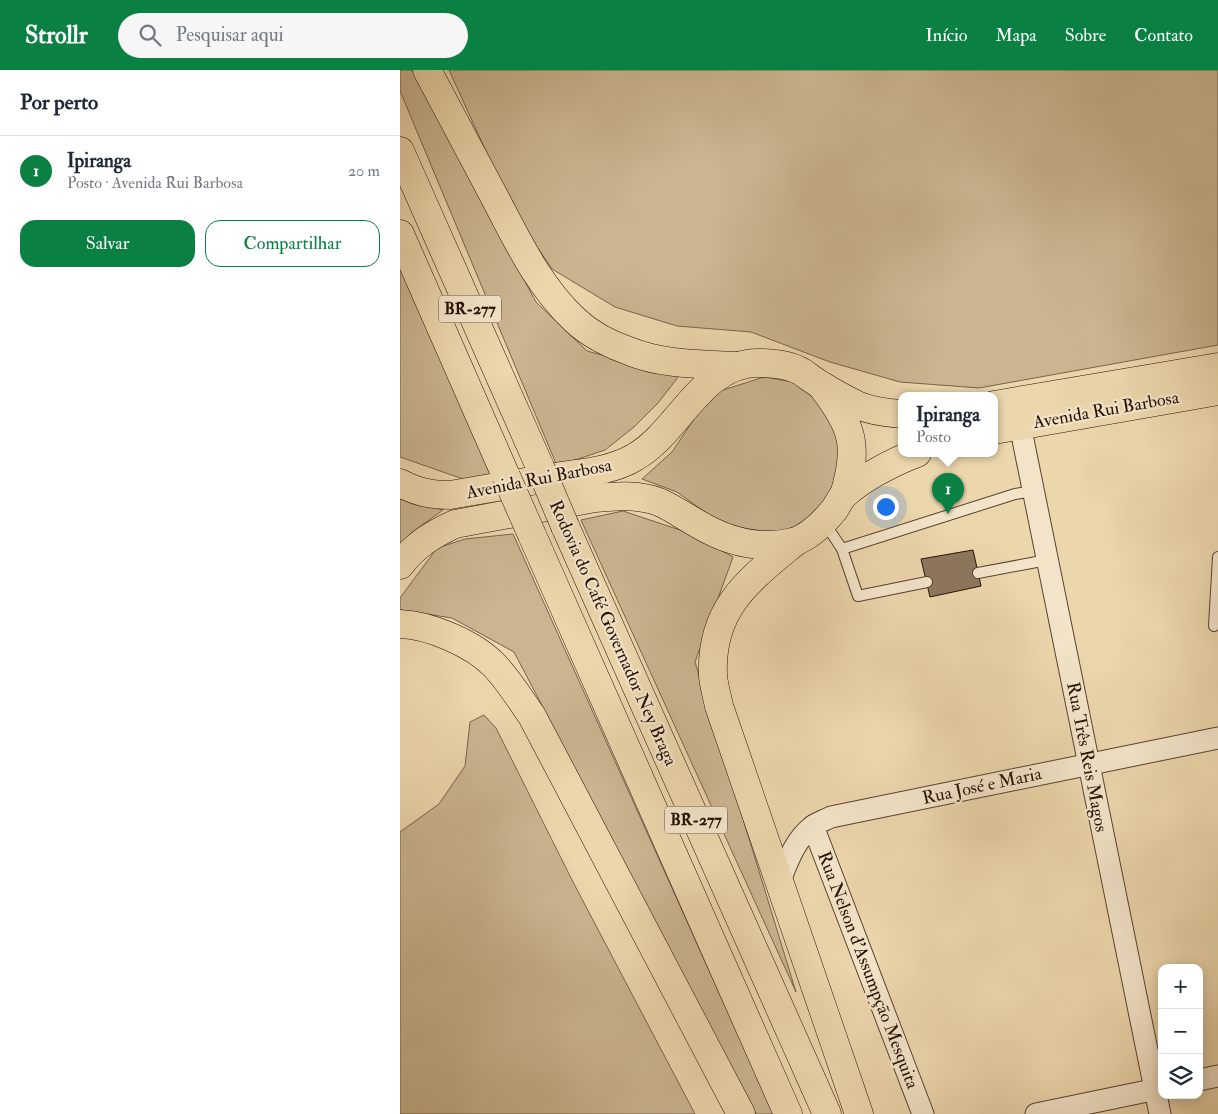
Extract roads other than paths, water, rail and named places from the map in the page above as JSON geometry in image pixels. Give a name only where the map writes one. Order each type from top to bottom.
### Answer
[{"type":"main road","points":[[427,70],[528,261],[549,293],[577,323],[603,340],[655,359],[690,364],[738,366]]},
{"type":"main road","name":"Rodovia do Café Governador Ney Braga","points":[[400,151],[827,1114]]},
{"type":"main road","name":"Rodovia do Café Governador Ney Braga","points":[[400,234],[788,1114]]},
{"type":"main road","name":"Avenida Rui Barbosa","points":[[400,483],[415,491],[450,495],[591,472],[616,465],[634,458],[653,446],[694,397],[714,379],[738,366],[756,363],[777,364],[801,371],[821,386],[860,406],[898,414]]},
{"type":"main road","name":"Avenida Rui Barbosa","points":[[998,404],[1218,367]]},
{"type":"main road","points":[[821,386],[841,412],[849,432],[853,451],[851,471],[844,495]]},
{"type":"main road","name":"Avenida Rui Barbosa","points":[[1007,427],[1218,391]]},
{"type":"main road","name":"Avenida Rui Barbosa","points":[[400,565],[418,544],[436,532],[455,524],[595,498],[616,496],[634,497],[657,502],[720,536],[742,543],[768,546],[795,542],[810,533],[824,521],[835,510],[844,495],[876,472],[906,457]]},
{"type":"main road","points":[[795,542],[751,579],[731,602],[720,628],[713,653],[713,678],[719,706],[859,1114]]},
{"type":"main road","points":[[400,624],[437,632],[467,645],[494,664],[514,688],[532,716],[741,1114]]},
{"type":"street","name":"Rua Três Reis Magos","points":[[1007,427],[1033,491],[1158,1088]]},
{"type":"street","name":"Rua José e Maria","points":[[779,883],[799,841],[813,826],[831,817],[1218,738]]},
{"type":"street","name":"Rua Nelson d'Assumpção Mesquita","points":[[813,826],[923,1114]]},
{"type":"street","points":[[1203,1079],[1218,1076]]},
{"type":"street","points":[[1036,1114],[1158,1088]]},
{"type":"street","name":"Rua Três Reis Magos","points":[[1159,1099],[1160,1114]]},
{"type":"lane","points":[[842,549],[1015,494],[1033,491]]},
{"type":"lane","points":[[824,521],[842,549],[858,596],[927,582]]},
{"type":"lane","points":[[1214,626],[1218,557]]},
{"type":"lane","points":[[978,573],[1048,560]]},
{"type":"place","name":"Ipiranga","points":[[948,514]]}]
